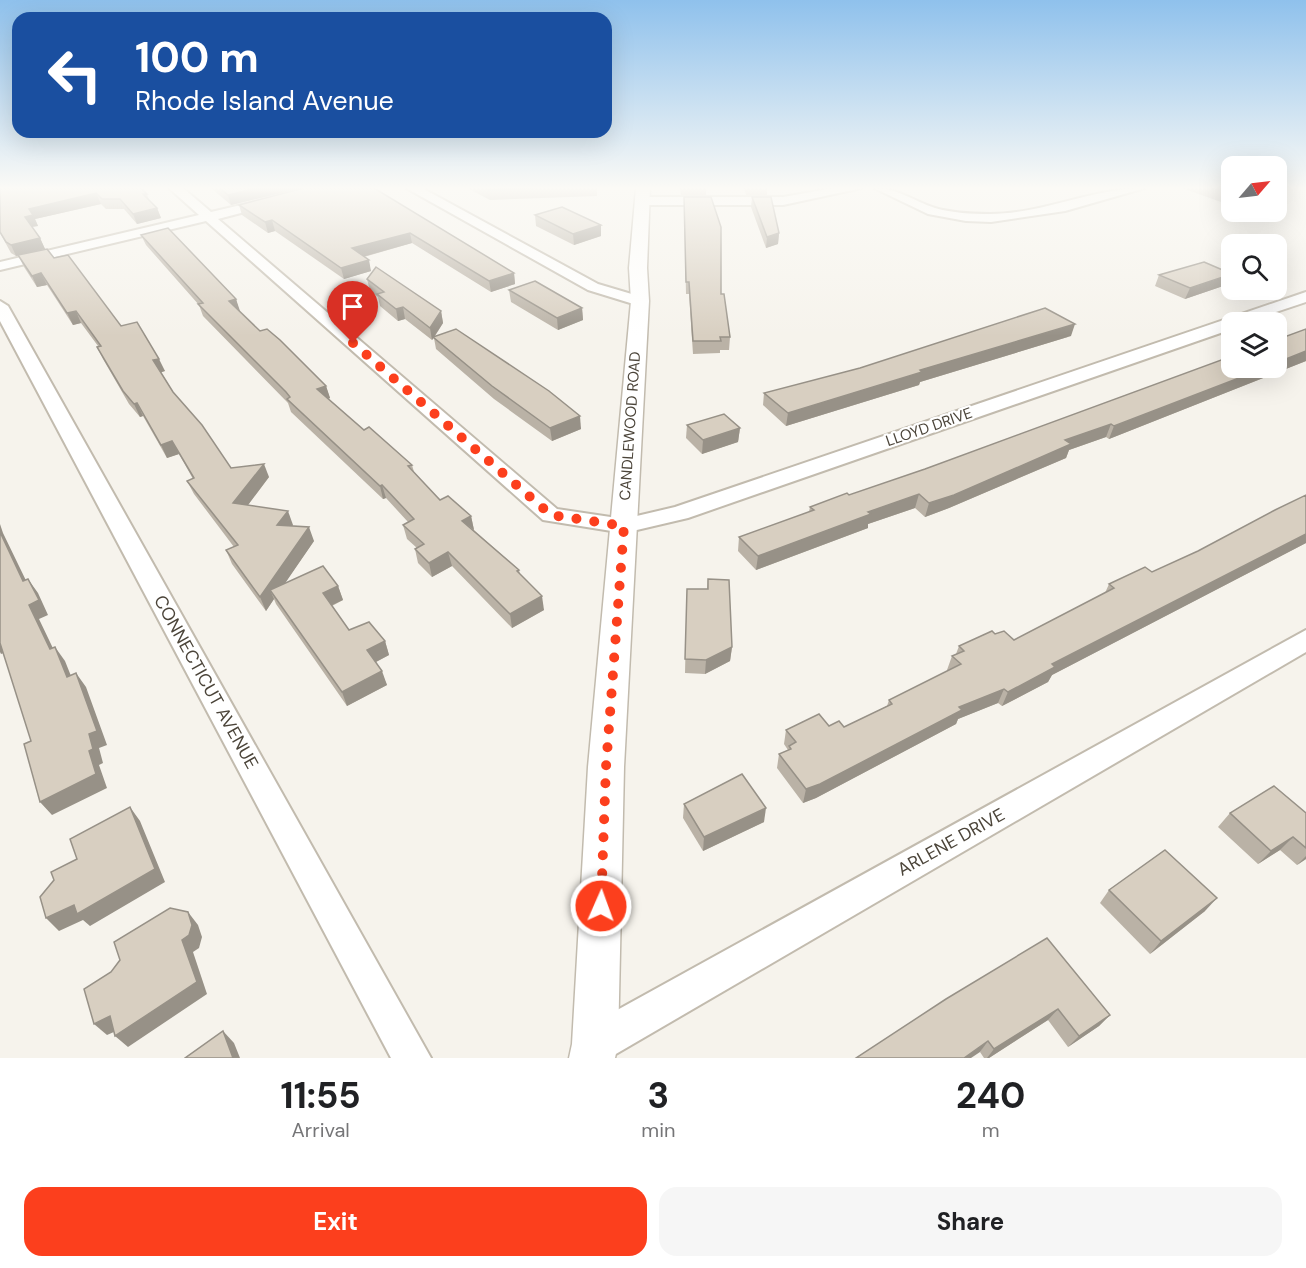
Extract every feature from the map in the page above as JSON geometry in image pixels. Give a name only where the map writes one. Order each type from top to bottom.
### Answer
[{"type":"street","points":[[0,266],[125,237]]},
{"type":"street","points":[[231,237],[551,515],[624,526]]},
{"type":"street","points":[[502,237],[593,287],[640,301]]},
{"type":"street","name":"CANDLEWOOD ROAD","points":[[594,1051],[606,767],[624,526],[624,492],[640,301],[638,268],[641,237]]},
{"type":"street","name":"LLOYD DRIVE","points":[[1262,312],[1306,297]]},
{"type":"street","name":"CONNECTICUT AVENUE","points":[[0,306],[412,1058]]},
{"type":"street","name":"LLOYD DRIVE","points":[[624,526],[680,513],[1221,326]]},
{"type":"street","name":"ARLENE DRIVE","points":[[594,1051],[1306,640]]},
{"type":"building","points":[[3,237],[40,238],[11,245]]},
{"type":"building","points":[[143,237],[177,237],[236,299],[229,301],[260,331],[267,329],[280,340],[326,386],[317,389],[364,430],[369,427],[412,465],[408,466],[440,500],[448,496],[471,516],[462,521],[519,570],[517,571],[542,596],[510,614],[448,552],[429,563],[415,549],[424,544],[403,525],[414,519],[382,485],[380,486],[287,399],[290,397],[286,392],[198,304],[203,303]]},
{"type":"building","points":[[297,237],[393,237],[352,248],[369,260],[341,268]]},
{"type":"building","points":[[417,237],[455,237],[514,273],[489,281]]},
{"type":"building","points":[[685,237],[721,237],[721,294],[724,294],[730,337],[720,337],[721,341],[693,341],[689,282],[686,282]]},
{"type":"building","points":[[47,249],[54,258],[68,255],[121,326],[137,322],[159,359],[153,360],[173,392],[202,425],[231,468],[264,464],[233,503],[288,511],[277,525],[309,527],[260,597],[226,550],[238,545],[187,481],[194,478],[172,441],[161,445],[137,403],[134,404],[123,391],[97,347],[101,346],[76,311],[67,313],[41,273],[32,276],[18,255]]},
{"type":"building","points":[[1204,262],[1221,269],[1221,278],[1190,288],[1159,275]]},
{"type":"building","points":[[376,267],[441,311],[430,328],[403,307],[396,309],[377,294],[384,292],[367,279]]},
{"type":"building","points":[[535,281],[582,308],[557,318],[509,290]]},
{"type":"building","points":[[1045,308],[1075,324],[920,370],[922,372],[788,413],[764,393],[860,368]]},
{"type":"building","points":[[456,329],[549,391],[580,416],[550,428],[492,386],[433,337]]},
{"type":"building","points":[[1306,329],[1306,351],[1287,359],[1287,336]]},
{"type":"building","points":[[1221,360],[1221,378],[1239,378],[1114,426],[1111,424],[1065,440],[1071,444],[954,495],[929,503],[919,494],[758,556],[739,537],[814,510],[810,507],[847,493],[849,495]]},
{"type":"building","points":[[724,414],[740,428],[703,440],[687,425]]},
{"type":"building","points":[[1306,495],[1306,534],[1052,664],[1055,667],[1008,692],[1004,689],[959,707],[962,710],[820,784],[806,789],[779,754],[791,749],[789,746],[796,742],[786,730],[819,714],[829,726],[839,721],[844,727],[892,704],[889,700],[961,664],[952,656],[964,651],[959,646],[992,631],[995,634],[1004,631],[1014,640],[1114,588],[1109,584],[1145,567],[1152,572]]},
{"type":"building","points":[[0,532],[23,581],[28,579],[39,600],[29,605],[50,649],[55,647],[67,677],[76,673],[97,731],[89,734],[93,749],[89,751],[96,774],[40,802],[24,744],[31,741],[0,643]]},
{"type":"building","points":[[323,566],[338,586],[323,593],[349,630],[369,622],[385,641],[367,650],[382,671],[342,692],[270,590]]},
{"type":"building","points":[[708,579],[729,580],[732,647],[706,660],[685,659],[687,589],[708,589]]},
{"type":"building","points":[[742,774],[766,808],[704,837],[684,804]]},
{"type":"building","points":[[1274,786],[1306,813],[1306,848],[1293,837],[1271,851],[1230,813]]},
{"type":"building","points":[[130,807],[155,869],[77,914],[74,905],[46,918],[40,897],[54,880],[51,872],[77,859],[70,839]]},
{"type":"building","points":[[1165,850],[1217,898],[1161,941],[1109,890]]},
{"type":"building","points":[[170,908],[188,912],[192,925],[189,935],[182,940],[197,982],[115,1036],[110,1016],[94,1024],[84,989],[111,972],[120,960],[114,942]]},
{"type":"building","points":[[1047,938],[1110,1015],[1079,1036],[1058,1009],[994,1049],[988,1041],[964,1058],[856,1058],[946,999]]},
{"type":"building","points":[[223,1031],[233,1058],[185,1058]]},
{"type":"route","points":[[353,343],[551,515],[624,526],[606,767],[601,906]]}]
